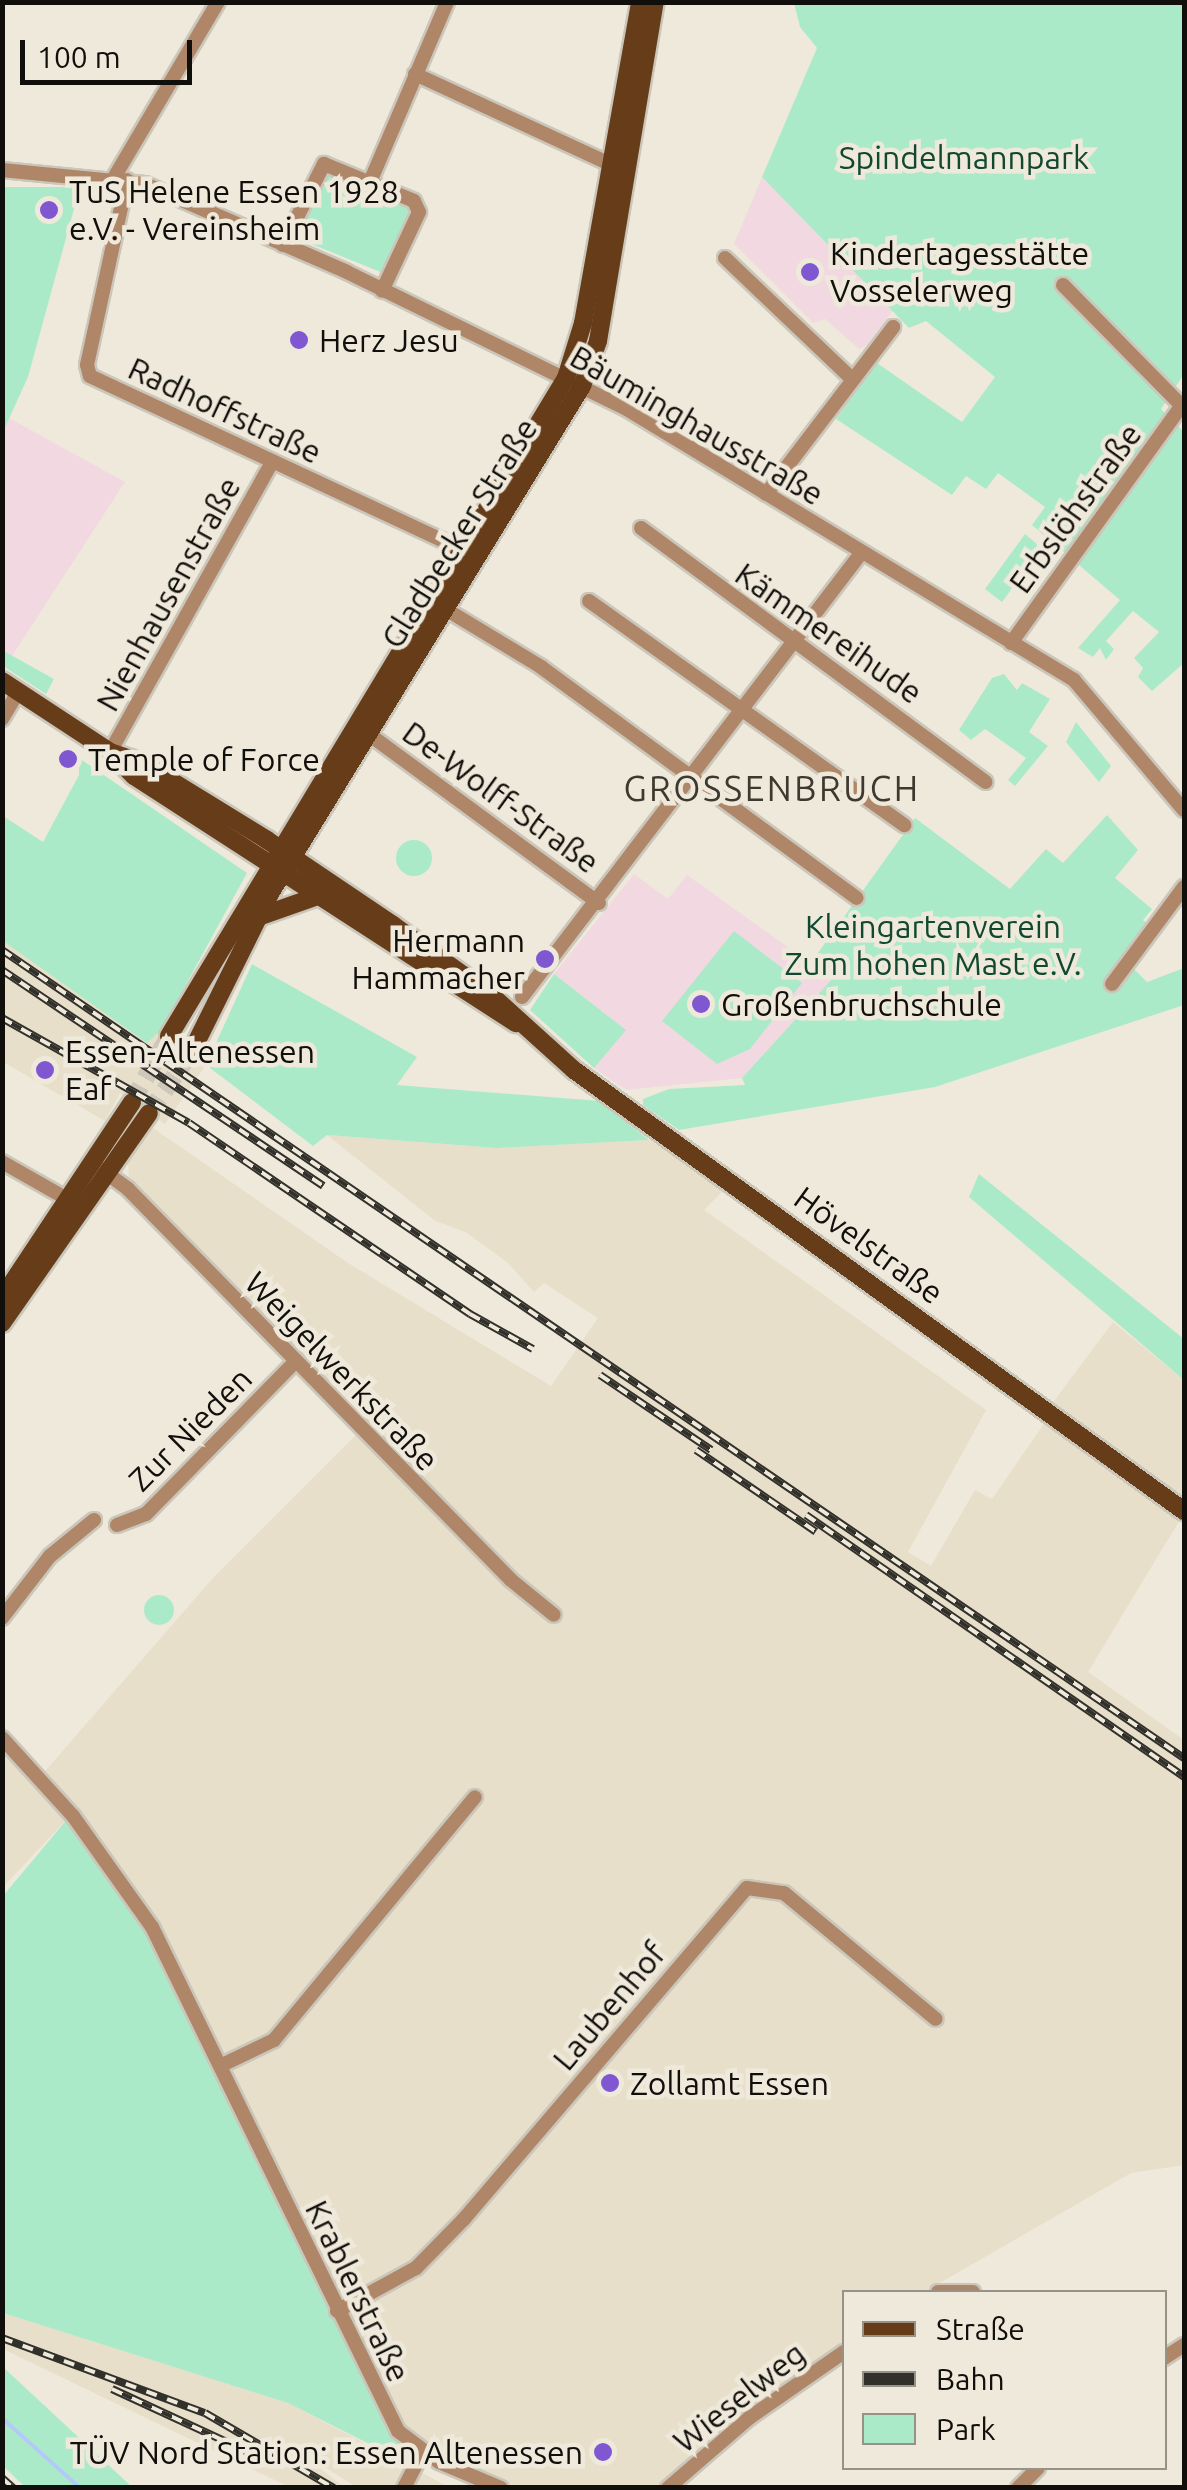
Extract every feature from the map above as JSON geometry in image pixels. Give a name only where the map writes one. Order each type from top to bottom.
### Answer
[{"type":"main road","name":"Gladbecker Straße","points":[[192,1051],[282,861],[466,551],[574,382],[640,2]]},
{"type":"main road","name":"Gladbecker Straße","points":[[169,1036],[282,861],[370,735],[446,610],[574,382],[602,324],[655,2]]},
{"type":"main road","name":"Hövelstraße","points":[[2,681],[110,752],[142,763],[282,861],[483,989],[520,1025],[1184,1510]]},
{"type":"main road","name":"Hövelstraße","points":[[282,861],[318,896],[482,1007],[520,1025]]},
{"type":"main road","points":[[258,917],[318,896]]},
{"type":"main road","points":[[2,1324],[101,1169],[132,1102]]},
{"type":"main road","points":[[2,1298],[69,1200],[149,1113]]},
{"type":"street","points":[[121,178],[218,2]]},
{"type":"street","points":[[370,182],[448,2]]},
{"type":"street","points":[[415,74],[610,164]]},
{"type":"street","points":[[283,245],[324,164],[370,182],[419,206],[382,291]]},
{"type":"street","name":"Bäuminghausstraße","points":[[2,170],[121,178],[283,245],[574,382],[1086,690],[1184,810]]},
{"type":"street","name":"Radhoffstraße","points":[[121,178],[88,371],[272,462],[466,551]]},
{"type":"street","points":[[725,258],[852,379]]},
{"type":"street","name":"Erbslöhstraße","points":[[1011,643],[1184,405],[1063,284]]},
{"type":"street","points":[[766,494],[893,328]]},
{"type":"street","name":"Nienhausenstraße","points":[[110,752],[272,462]]},
{"type":"street","name":"Kämmereihude","points":[[642,528],[985,782]]},
{"type":"street","points":[[522,996],[599,903],[862,552]]},
{"type":"street","points":[[589,602],[904,825]]},
{"type":"street","points":[[446,610],[541,667],[857,898]]},
{"type":"street","points":[[2,718],[19,691]]},
{"type":"street","name":"De-Wolff-Straße","points":[[370,735],[599,903]]},
{"type":"street","points":[[1112,984],[1184,887]]},
{"type":"street","points":[[2,1162],[69,1200]]},
{"type":"street","name":"Weigelwerkstraße","points":[[101,1169],[510,1580],[554,1615]]},
{"type":"street","name":"Zur Nieden","points":[[117,1525],[146,1514],[296,1362]]},
{"type":"street","points":[[2,1618],[50,1556],[94,1520]]},
{"type":"street","name":"Krablerstraße","points":[[2,1738],[120,1876],[152,1927],[389,2417],[422,2453],[500,2488]]},
{"type":"street","points":[[220,2066],[274,2040],[475,1797]]},
{"type":"street","name":"Laubenhof","points":[[337,2311],[416,2268],[452,2231],[746,1888],[784,1893],[936,2019]]},
{"type":"street","name":"Wieselweg","points":[[668,2488],[749,2418],[842,2353]]},
{"type":"street","points":[[404,2488],[422,2453]]},
{"type":"street","points":[[1018,2488],[1036,2470]]},
{"type":"shaded area","name":"Kindertagesstätte Vosselerweg","points":[[762,177],[894,309],[867,345],[859,349],[825,319],[813,323],[734,244]]},
{"type":"shaded area","points":[[9,418],[125,482],[12,656],[2,650],[2,432]]},
{"type":"shaded area","name":"Großenbruchschule","points":[[634,874],[668,899],[687,875],[832,979],[742,1078],[626,1090],[594,1068],[625,1029],[554,974]]},
{"type":"shaded area","points":[[2,886],[206,1065],[165,1124],[120,1093],[105,1121],[3,1062]]},
{"type":"shaded area","points":[[153,1128],[348,1263],[551,1386],[598,1318],[544,1283],[534,1292],[508,1263],[467,1233],[434,1220],[327,1135],[497,1148],[649,1140],[728,1186],[704,1210],[986,1410],[908,1552],[931,1566],[975,1490],[992,1499],[1050,1415],[1184,1513],[1088,1672],[1184,1740],[1184,2165],[1131,2173],[927,2290],[842,2290],[842,2347],[740,2417],[664,2487],[503,2487],[410,2443],[171,1955],[40,1777],[212,1579],[362,1429],[129,1177],[128,1163]]},
{"type":"shaded area","points":[[1113,1322],[1184,1380],[1184,1509],[1048,1409]]},
{"type":"shaded area","points":[[3,1747],[69,1817],[3,1887]]},
{"type":"shaded area","points":[[3,2313],[288,2403],[449,2487],[416,2487],[404,2480],[399,2487],[356,2487],[289,2444],[344,2487],[289,2487],[3,2349]]},
{"type":"green space","name":"Spindelmannpark","points":[[794,3],[1184,3],[1184,374],[1161,409],[1184,432],[1184,663],[1152,691],[1138,677],[1143,668],[1134,658],[1159,632],[1133,611],[1106,641],[1114,649],[1106,660],[1100,648],[1093,657],[1078,648],[1120,600],[1032,525],[1045,507],[998,473],[986,489],[966,476],[952,495],[836,419],[877,363],[962,422],[995,377],[926,321],[909,328],[762,177],[817,48],[800,27]]},
{"type":"green space","points":[[323,170],[412,206],[385,274],[296,238]]},
{"type":"green space","points":[[3,187],[80,187],[28,377],[3,432]]},
{"type":"green space","points":[[1025,534],[1037,544],[1035,557],[1002,602],[985,589]]},
{"type":"green space","points":[[2,650],[54,679],[46,694],[3,666]]},
{"type":"green space","points":[[1004,674],[1017,690],[1022,683],[1050,699],[1029,732],[1048,746],[1015,786],[1008,780],[1026,758],[985,729],[971,740],[959,730],[992,678]]},
{"type":"green space","points":[[1076,722],[1111,766],[1099,782],[1066,742]]},
{"type":"green space","points":[[79,758],[247,873],[161,1030],[147,1043],[3,941],[3,816],[43,842],[79,775]]},
{"type":"green space","name":"Kleingartenverein Zum hohen Mast e.V.","points":[[1107,815],[1138,850],[1115,878],[1152,909],[1143,920],[1149,925],[1123,958],[1147,982],[1184,968],[1184,1005],[935,1087],[679,1130],[643,1105],[643,1099],[669,1089],[745,1085],[742,1078],[832,979],[810,964],[915,818],[1010,889],[1046,849],[1063,863]]},
{"type":"green space","points":[[414,840],[427,845],[432,858],[427,871],[414,876],[401,871],[396,858],[401,845]]},
{"type":"green space","points":[[734,931],[802,983],[750,1049],[717,1064],[662,1021]]},
{"type":"green space","points":[[252,964],[417,1057],[397,1085],[600,1101],[649,1140],[497,1148],[327,1135],[313,1146],[206,1065]]},
{"type":"green space","points":[[554,974],[626,1030],[594,1068],[530,1010]]},
{"type":"green space","points":[[979,1174],[1184,1339],[1184,1380],[969,1197]]},
{"type":"green space","points":[[159,1595],[170,1599],[174,1610],[170,1621],[159,1625],[148,1621],[144,1610],[148,1599]]},
{"type":"green space","points":[[69,1817],[161,1957],[382,2411],[417,2454],[411,2465],[288,2403],[3,2313],[2,1897]]},
{"type":"green space","points":[[3,2367],[132,2487],[25,2487],[3,2466]]},
{"type":"waterway","points":[[2,2418],[80,2488]]},
{"type":"tunnel","points":[[132,1102],[169,1036]]},
{"type":"tunnel","points":[[149,1113],[192,1051]]},
{"type":"railway","points":[[2,950],[1184,1758]]},
{"type":"railway","points":[[2,970],[323,1186]]},
{"type":"railway","points":[[2,1018],[189,1123],[470,1314],[533,1349]]},
{"type":"railway","points":[[600,1375],[711,1450]]},
{"type":"railway","points":[[696,1450],[816,1532]]},
{"type":"railway","points":[[806,1515],[1184,1777]]},
{"type":"railway","points":[[2,2338],[205,2413],[334,2488]]},
{"type":"railway","points":[[112,2389],[257,2456]]},
{"type":"railway","points":[[2,2478],[13,2488]]},
{"type":"place","name":"TuS Helene Essen 1928 e.V. - Vereinsheim","points":[[49,210]]},
{"type":"place","name":"Kindertagesstätte Vosselerweg","points":[[810,272]]},
{"type":"place","name":"Herz Jesu","points":[[299,340]]},
{"type":"place","name":"Temple of Force","points":[[68,759]]},
{"type":"place","name":"Hermann Hammacher","points":[[545,959]]},
{"type":"place","name":"Großenbruchschule","points":[[701,1004]]},
{"type":"place","name":"Essen-Altenessen Eaf","points":[[45,1070]]},
{"type":"place","name":"Zollamt Essen","points":[[610,2083]]},
{"type":"place","name":"TÜV Nord Station: Essen Altenessen","points":[[603,2452]]},
{"type":"district","name":"GROSSENBRUCH","points":[[772,788]]}]
